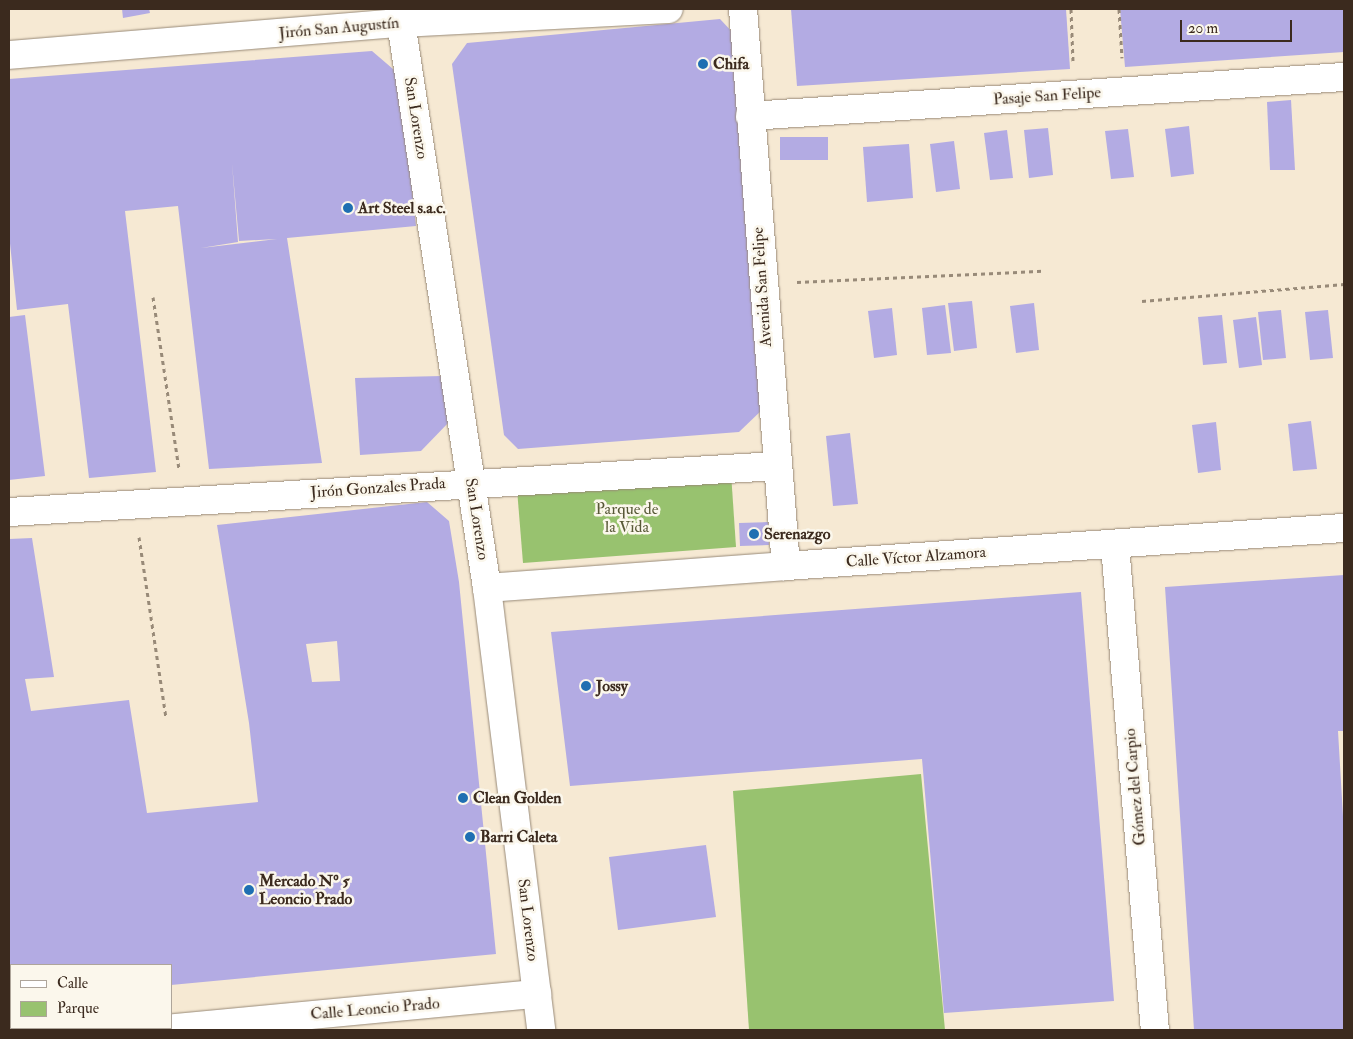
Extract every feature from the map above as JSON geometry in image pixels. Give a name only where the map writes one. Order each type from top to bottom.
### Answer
[{"type":"street","name":"Jirón San Augustín","points":[[9,55],[400,16],[669,9]]},
{"type":"street","name":"Avenida San Felipe","points":[[743,9],[776,466],[786,566]]},
{"type":"street","name":"San Lorenzo","points":[[400,16],[487,588],[541,1030]]},
{"type":"street","name":"Pasaje San Felipe","points":[[750,116],[1344,77]]},
{"type":"street","name":"Jirón Gonzales Prada","points":[[9,512],[471,482],[776,466]]},
{"type":"street","name":"Calle Víctor Alzamora","points":[[487,588],[1344,528]]},
{"type":"street","name":"Gómez del Carpio","points":[[1115,544],[1156,1030]]},
{"type":"street","name":"Calle Leoncio Prado","points":[[172,1028],[537,994]]},
{"type":"path","points":[[1070,9],[1074,94]]},
{"type":"path","points":[[1119,9],[1122,91]]},
{"type":"path","points":[[762,283],[1043,271]]},
{"type":"path","points":[[1142,301],[1344,284]]},
{"type":"path","points":[[153,297],[184,500]]},
{"type":"path","points":[[134,504],[166,717]]},
{"type":"green space","name":"Parque de la Vida","points":[[731,473],[736,547],[523,563],[517,489]]},
{"type":"green space","points":[[921,774],[945,1030],[749,1030],[733,791]]},
{"type":"building","points":[[122,9],[149,9],[150,13],[123,18]]},
{"type":"building","points":[[791,9],[1066,9],[1070,69],[797,86]]},
{"type":"building","points":[[1120,9],[1344,9],[1344,52],[1125,67]]},
{"type":"building","points":[[720,19],[736,36],[767,405],[739,432],[518,449],[504,435],[452,64],[467,43]]},
{"type":"building","points":[[372,51],[400,75],[416,226],[287,238],[322,463],[209,469],[178,206],[125,211],[156,472],[89,478],[68,304],[17,310],[9,234],[9,79]],"holes":[[[232,163],[239,241],[277,239],[201,248],[238,242]]]},
{"type":"building","points":[[1291,100],[1295,170],[1270,170],[1267,102]]},
{"type":"building","points":[[1189,126],[1194,174],[1171,177],[1165,129]]},
{"type":"building","points":[[1048,128],[1053,175],[1029,178],[1024,130]]},
{"type":"building","points":[[1128,129],[1134,177],[1111,179],[1105,131]]},
{"type":"building","points":[[1007,130],[1013,178],[990,180],[984,133]]},
{"type":"building","points":[[780,137],[828,137],[828,160],[780,160]]},
{"type":"building","points":[[954,141],[960,189],[936,192],[930,144]]},
{"type":"building","points":[[909,144],[913,198],[867,202],[863,147]]},
{"type":"building","points":[[972,301],[977,348],[954,351],[948,303]]},
{"type":"building","points":[[1034,303],[1039,350],[1016,353],[1010,306]]},
{"type":"building","points":[[945,305],[951,353],[927,355],[922,308]]},
{"type":"building","points":[[892,308],[897,355],[874,358],[868,311]]},
{"type":"building","points":[[1281,310],[1286,358],[1263,360],[1258,312]]},
{"type":"building","points":[[1328,310],[1333,358],[1310,360],[1305,312]]},
{"type":"building","points":[[25,315],[45,476],[9,480],[9,317]]},
{"type":"building","points":[[1222,315],[1227,363],[1203,365],[1198,317]]},
{"type":"building","points":[[1256,317],[1262,365],[1239,368],[1233,320]]},
{"type":"building","points":[[442,376],[451,420],[421,451],[360,455],[355,378]]},
{"type":"building","points":[[1311,421],[1317,469],[1293,471],[1288,424]]},
{"type":"building","points":[[1216,422],[1221,470],[1198,473],[1192,425]]},
{"type":"building","points":[[850,433],[858,504],[833,506],[826,436]]},
{"type":"building","points":[[427,502],[449,521],[459,582],[496,954],[172,985],[172,964],[10,964],[9,1000],[9,539],[32,538],[54,677],[25,679],[31,711],[129,700],[147,813],[258,802],[249,723],[217,525]],"holes":[[[337,641],[340,681],[312,682],[306,644]]]},
{"type":"building","name":"Serenazgo","points":[[768,522],[769,545],[740,546],[739,523]]},
{"type":"building","points":[[1344,575],[1344,731],[1338,731],[1344,833],[1344,1030],[1194,1030],[1165,587]]},
{"type":"building","points":[[1081,592],[1114,1001],[944,1013],[922,759],[570,786],[551,632]]},
{"type":"building","points":[[706,845],[716,917],[618,930],[609,857]]},
{"type":"place","name":"Chifa","points":[[703,64]]},
{"type":"place","name":"Art Steel s.a.c.","points":[[348,208]]},
{"type":"place","name":"Serenazgo","points":[[754,534]]},
{"type":"place","name":"Jossy","points":[[586,686]]},
{"type":"place","name":"Clean Golden","points":[[463,798]]},
{"type":"place","name":"Barri Caleta","points":[[470,837]]},
{"type":"place","name":"Mercado Nº 5 Leoncio Prado","points":[[249,890]]}]
